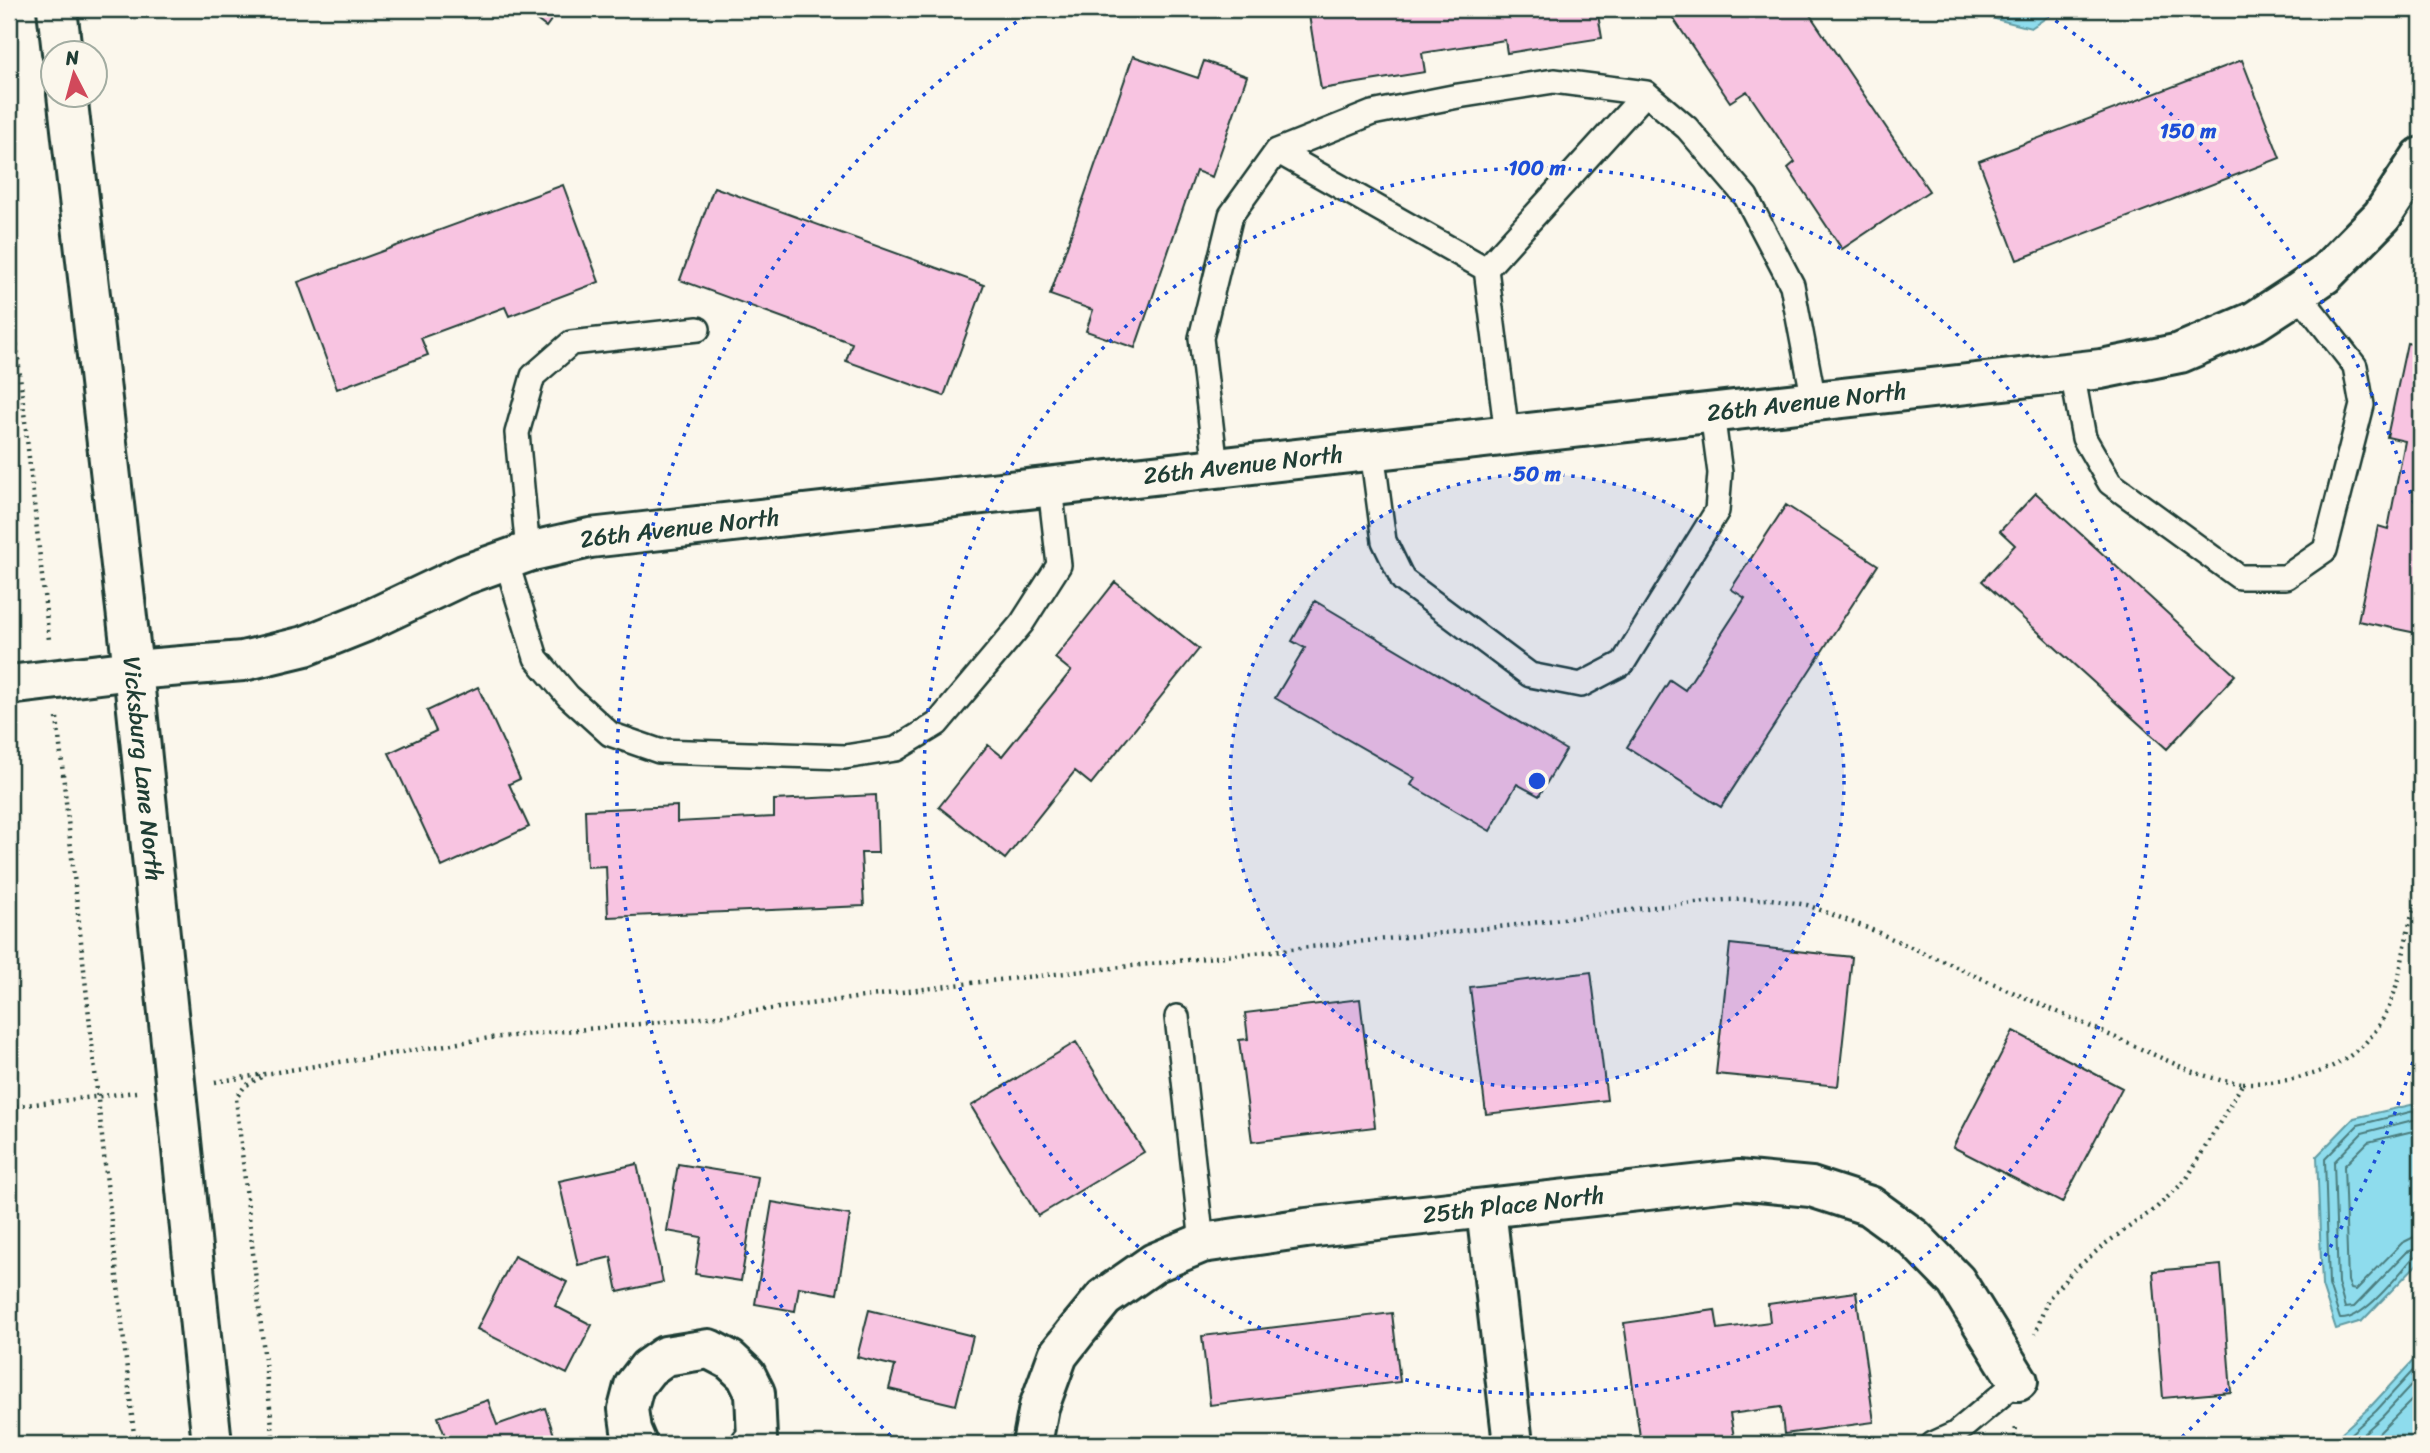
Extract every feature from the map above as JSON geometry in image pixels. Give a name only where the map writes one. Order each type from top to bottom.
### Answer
[{"type":"street","points":[[57,9],[60,38]]},
{"type":"street","name":"Vicksburg Lane North","points":[[69,108],[133,670],[212,1444]]},
{"type":"street","name":"26th Avenue North","points":[[9,685],[133,670],[243,661],[305,646],[365,622],[464,575],[517,556],[590,538],[2101,369],[2180,353],[2255,321],[2325,275],[2382,216],[2421,157]]},
{"type":"street","name":"25th Place North","points":[[1032,1444],[1039,1407],[1058,1355],[1104,1298],[1154,1263],[1202,1243],[1306,1228],[1738,1180],[1811,1187],[1870,1206],[1914,1238],[1956,1281],[2018,1381]]},
{"type":"street","points":[[1486,1209],[1513,1444]]},
{"type":"street","points":[[637,1444],[631,1430],[628,1409],[634,1386],[648,1368],[665,1356],[709,1349],[730,1360],[746,1375],[755,1393],[762,1442]]},
{"type":"lane","points":[[1216,468],[1201,338],[1231,215],[1277,151],[1372,113],[1554,81],[1646,93],[1687,128],[1746,197],[1792,285],[1814,401]]},
{"type":"lane","points":[[1507,435],[1486,269],[1646,93]]},
{"type":"lane","points":[[1277,151],[1486,269]]},
{"type":"lane","points":[[2072,372],[2084,438],[2110,483],[2239,578],[2286,576],[2325,551],[2362,405],[2355,366],[2298,293]]},
{"type":"lane","points":[[698,329],[572,344],[533,376],[517,433],[517,556],[536,658],[568,696],[610,734],[659,751],[845,757],[896,749],[937,724],[1022,623],[1059,565],[1049,487]]},
{"type":"lane","points":[[1372,451],[1384,541],[1403,580],[1530,674],[1581,685],[1623,663],[1717,511],[1720,473],[1712,413]]},
{"type":"lane","points":[[1177,1017],[1202,1243]]},
{"type":"lane","points":[[1933,1444],[1955,1434],[2018,1381]]},
{"type":"path","points":[[9,275],[135,1444]]},
{"type":"path","points":[[9,1107],[175,1088],[490,1038],[695,1019],[971,983],[1495,927],[1655,907],[1771,899],[1807,905],[1870,929],[2193,1072],[2223,1081],[2271,1083],[2296,1080],[2330,1068],[2359,1051],[2382,1023],[2395,991],[2411,915],[2421,891]]},
{"type":"path","points":[[265,1075],[245,1086],[236,1098],[274,1444]]},
{"type":"path","points":[[2015,1444],[2018,1381],[2048,1299],[2072,1272],[2105,1244],[2156,1208],[2186,1180],[2243,1083]]},
{"type":"water","points":[[1982,9],[2059,9],[2031,28],[1987,17]]},
{"type":"water","points":[[2415,1104],[2421,1106],[2421,1260],[2362,1321],[2336,1329],[2322,1286],[2317,1156],[2354,1118]]},
{"type":"water","points":[[2421,1352],[2421,1444],[2329,1444],[2371,1406]]},
{"type":"building","points":[[522,9],[559,9],[546,27]]},
{"type":"building","points":[[1308,9],[1597,9],[1602,38],[1507,53],[1505,40],[1422,53],[1425,72],[1321,89]]},
{"type":"building","points":[[1686,9],[1806,9],[1929,191],[1842,249],[1788,168],[1795,162],[1747,91],[1730,102],[1673,18]]},
{"type":"building","points":[[1133,56],[1198,78],[1204,61],[1247,76],[1212,177],[1196,171],[1135,348],[1086,331],[1093,310],[1050,295]]},
{"type":"building","points":[[2242,60],[2280,158],[2017,260],[1979,161]]},
{"type":"building","points":[[563,185],[599,282],[509,316],[505,307],[421,338],[428,355],[337,389],[298,282]]},
{"type":"building","points":[[714,187],[984,285],[944,396],[846,361],[852,343],[680,280]]},
{"type":"building","points":[[2407,343],[2421,346],[2421,634],[2358,621],[2378,526],[2388,529],[2405,441],[2387,437]]},
{"type":"building","points":[[2036,493],[2235,675],[2167,749],[1982,581],[2015,545],[2000,531]]},
{"type":"building","points":[[1786,505],[1878,565],[1721,807],[1627,747],[1670,680],[1685,690],[1745,598],[1731,589]]},
{"type":"building","points":[[1115,582],[1199,649],[1091,784],[1075,771],[1005,859],[939,807],[988,745],[1002,756],[1071,671],[1055,658]]},
{"type":"building","points":[[1315,601],[1566,750],[1539,796],[1517,784],[1490,831],[1411,785],[1415,778],[1275,698],[1305,648],[1292,641]]},
{"type":"building","points":[[478,687],[520,779],[509,784],[529,827],[442,867],[389,753],[436,731],[427,711]]},
{"type":"building","points":[[876,795],[878,853],[861,853],[864,906],[608,917],[606,866],[587,867],[585,810],[677,806],[677,822],[774,817],[774,800]]},
{"type":"building","points":[[1730,944],[1852,957],[1838,1086],[1716,1074]]},
{"type":"building","points":[[1591,972],[1607,1100],[1486,1114],[1470,987]]},
{"type":"building","points":[[1360,999],[1375,1127],[1252,1142],[1239,1040],[1248,1039],[1245,1013]]},
{"type":"building","points":[[2013,1031],[2122,1088],[2062,1203],[1953,1147]]},
{"type":"building","points":[[1076,1042],[1144,1152],[1038,1216],[971,1106]]},
{"type":"building","points":[[637,1164],[663,1282],[618,1292],[611,1257],[578,1265],[559,1181]]},
{"type":"building","points":[[678,1164],[758,1177],[741,1281],[695,1274],[701,1237],[667,1231]]},
{"type":"building","points":[[772,1202],[850,1215],[837,1294],[799,1287],[795,1311],[755,1304]]},
{"type":"building","points":[[514,1256],[567,1282],[555,1306],[592,1325],[567,1374],[477,1329]]},
{"type":"building","points":[[2221,1265],[2231,1392],[2163,1398],[2153,1271]]},
{"type":"building","points":[[1856,1292],[1874,1422],[1784,1434],[1781,1407],[1730,1414],[1734,1437],[1680,1444],[1641,1444],[1624,1323],[1715,1310],[1718,1329],[1770,1322],[1768,1304]]},
{"type":"building","points":[[869,1310],[973,1336],[956,1405],[889,1389],[895,1366],[857,1357]]},
{"type":"building","points":[[1392,1313],[1400,1382],[1210,1405],[1202,1336]]},
{"type":"building","points":[[488,1400],[497,1425],[545,1408],[557,1444],[448,1444],[438,1417]]}]
